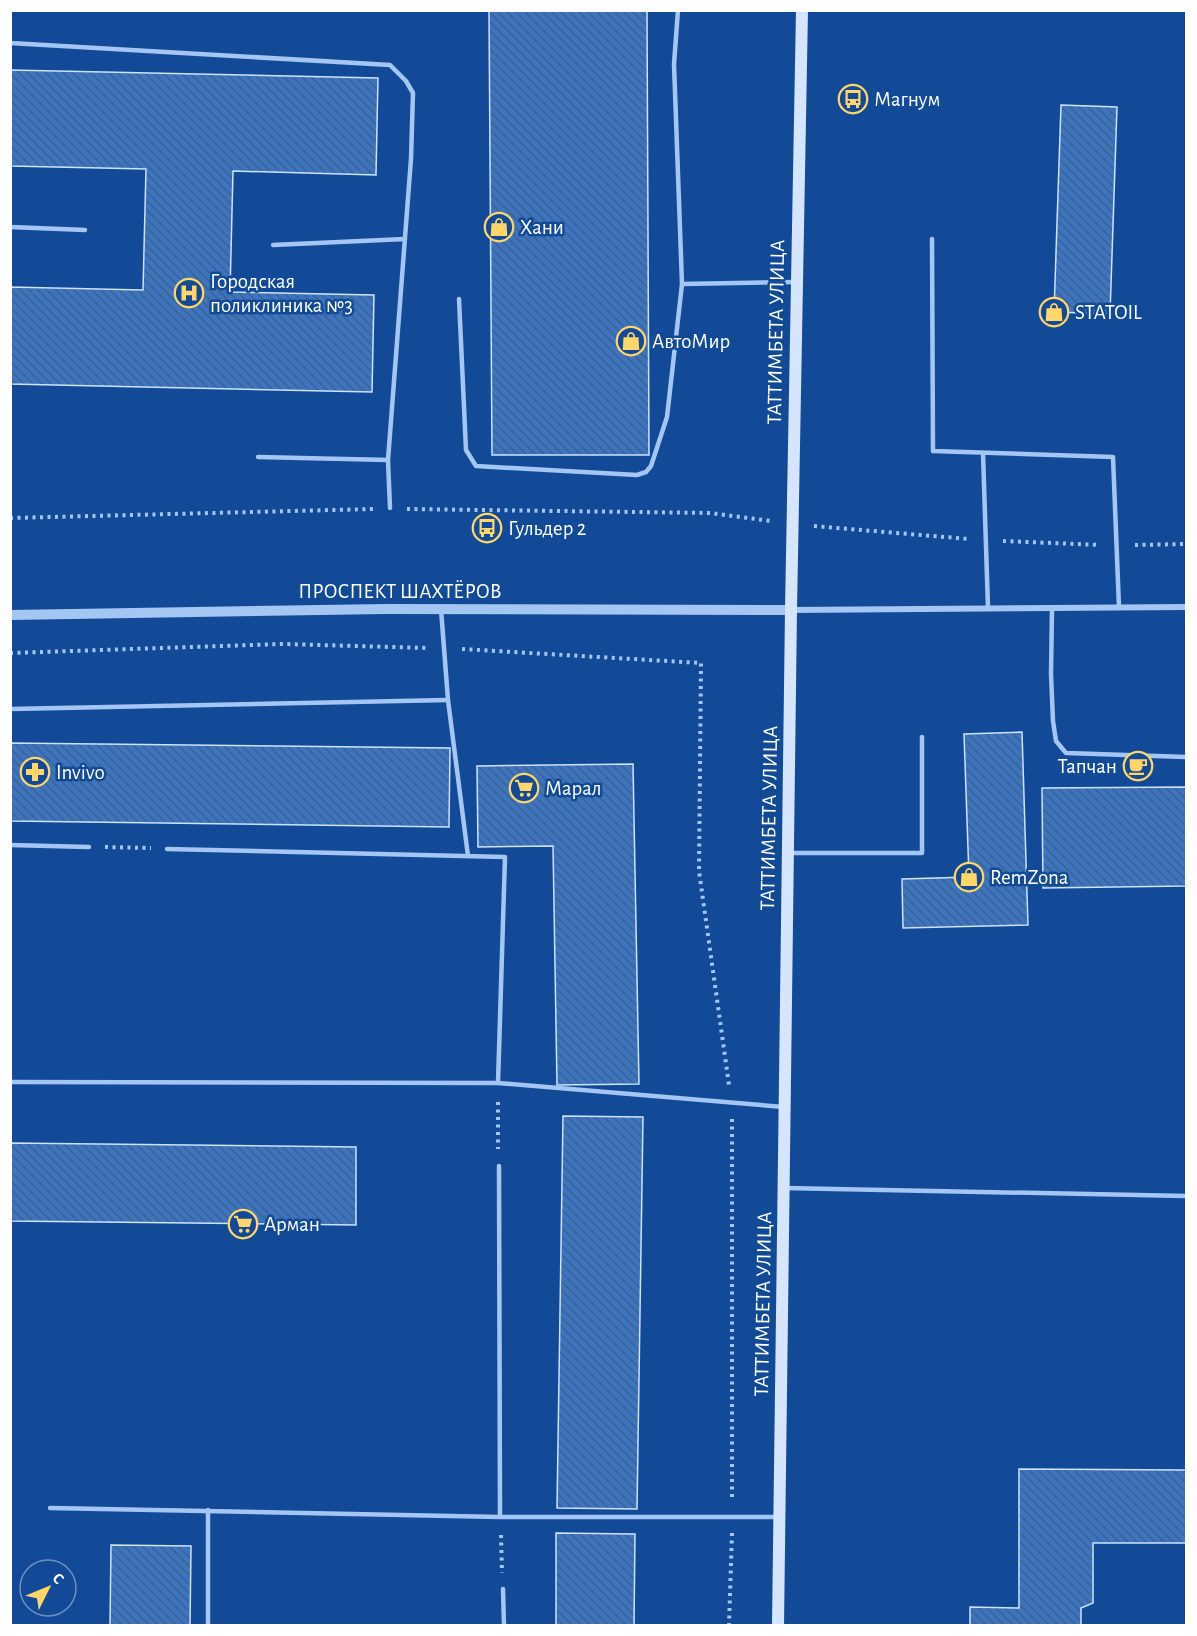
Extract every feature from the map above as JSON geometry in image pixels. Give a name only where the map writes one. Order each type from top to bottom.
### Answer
[{"type":"main road","name":"ТАТТИМБЕТА УЛИЦА","points":[[778,1626],[792,524],[802,10]]},
{"type":"street","points":[[791,610],[1186,607]]},
{"type":"street","name":"ПРОСПЕКТ ШАХТЁРОВ","points":[[10,615],[441,609],[791,610]]},
{"type":"lane","points":[[459,299],[466,450],[476,466],[637,475],[646,472],[651,466],[667,417],[682,284],[674,64],[678,10]]},
{"type":"lane","points":[[10,43],[390,65],[406,81],[413,93],[411,159],[388,460],[390,508]]},
{"type":"lane","points":[[10,227],[85,230]]},
{"type":"lane","points":[[273,245],[405,239]]},
{"type":"lane","points":[[932,239],[933,451],[1113,457],[1119,607]]},
{"type":"lane","points":[[682,284],[797,282]]},
{"type":"lane","points":[[983,453],[988,608]]},
{"type":"lane","points":[[258,457],[388,460]]},
{"type":"lane","points":[[1052,608],[1053,721],[1056,741],[1066,753],[1186,757]]},
{"type":"lane","points":[[441,609],[448,700],[468,856]]},
{"type":"lane","points":[[10,709],[448,700]]},
{"type":"lane","points":[[788,853],[922,854],[922,737]]},
{"type":"lane","points":[[10,845],[89,847]]},
{"type":"lane","points":[[167,849],[505,857],[498,1083]]},
{"type":"lane","points":[[10,1082],[498,1083],[785,1107]]},
{"type":"lane","points":[[499,1166],[500,1517]]},
{"type":"lane","points":[[784,1188],[1186,1196]]},
{"type":"lane","points":[[50,1508],[500,1517],[778,1517]]},
{"type":"lane","points":[[208,1510],[208,1626]]},
{"type":"lane","points":[[503,1589],[504,1626]]},
{"type":"path","points":[[10,518],[390,508],[710,513],[792,524],[985,540],[1116,546],[1186,544]]},
{"type":"path","points":[[10,652],[283,644],[444,648],[701,663],[699,871],[732,1103],[732,1517],[729,1626]]},
{"type":"path","points":[[89,847],[167,849]]},
{"type":"path","points":[[498,1083],[499,1166]]},
{"type":"path","points":[[500,1517],[503,1589]]},
{"type":"building","points":[[489,10],[647,10],[649,455],[492,455]]},
{"type":"building","points":[[10,70],[378,78],[376,175],[233,171],[230,292],[374,295],[372,392],[10,384],[10,287],[143,290],[146,169],[10,166]]},
{"type":"building","points":[[1061,105],[1117,107],[1110,314],[1054,312]]},
{"type":"building","points":[[1022,732],[1028,925],[903,928],[902,879],[969,877],[964,734]]},
{"type":"building","points":[[10,743],[450,748],[449,827],[10,821]]},
{"type":"building","points":[[633,764],[639,1084],[557,1085],[553,846],[478,847],[477,766]]},
{"type":"building","points":[[1186,787],[1186,886],[1043,888],[1042,788]]},
{"type":"building","points":[[563,1116],[643,1117],[637,1509],[557,1508]]},
{"type":"building","points":[[10,1143],[356,1147],[356,1225],[10,1221]]},
{"type":"building","points":[[1019,1469],[1186,1470],[1186,1543],[1093,1543],[1093,1603],[1081,1608],[1081,1626],[970,1626],[970,1607],[1019,1608]]},
{"type":"building","points":[[556,1533],[635,1534],[634,1626],[556,1626]]},
{"type":"building","points":[[111,1545],[191,1546],[190,1626],[110,1626]]},
{"type":"place","name":"Магнум","points":[[853,99]]},
{"type":"place","name":"Хани","points":[[499,227]]},
{"type":"place","name":"Городская поликлиника №3","points":[[189,293]]},
{"type":"place","name":"STATOIL","points":[[1054,312]]},
{"type":"place","name":"АвтоМир","points":[[631,341]]},
{"type":"place","name":"Гульдер 2","points":[[487,528]]},
{"type":"place","name":"Тапчан","points":[[1138,766]]},
{"type":"place","name":"Invivo","points":[[35,772]]},
{"type":"place","name":"Марал","points":[[524,788]]},
{"type":"place","name":"RemZona","points":[[969,877]]},
{"type":"place","name":"Арман","points":[[243,1224]]}]
